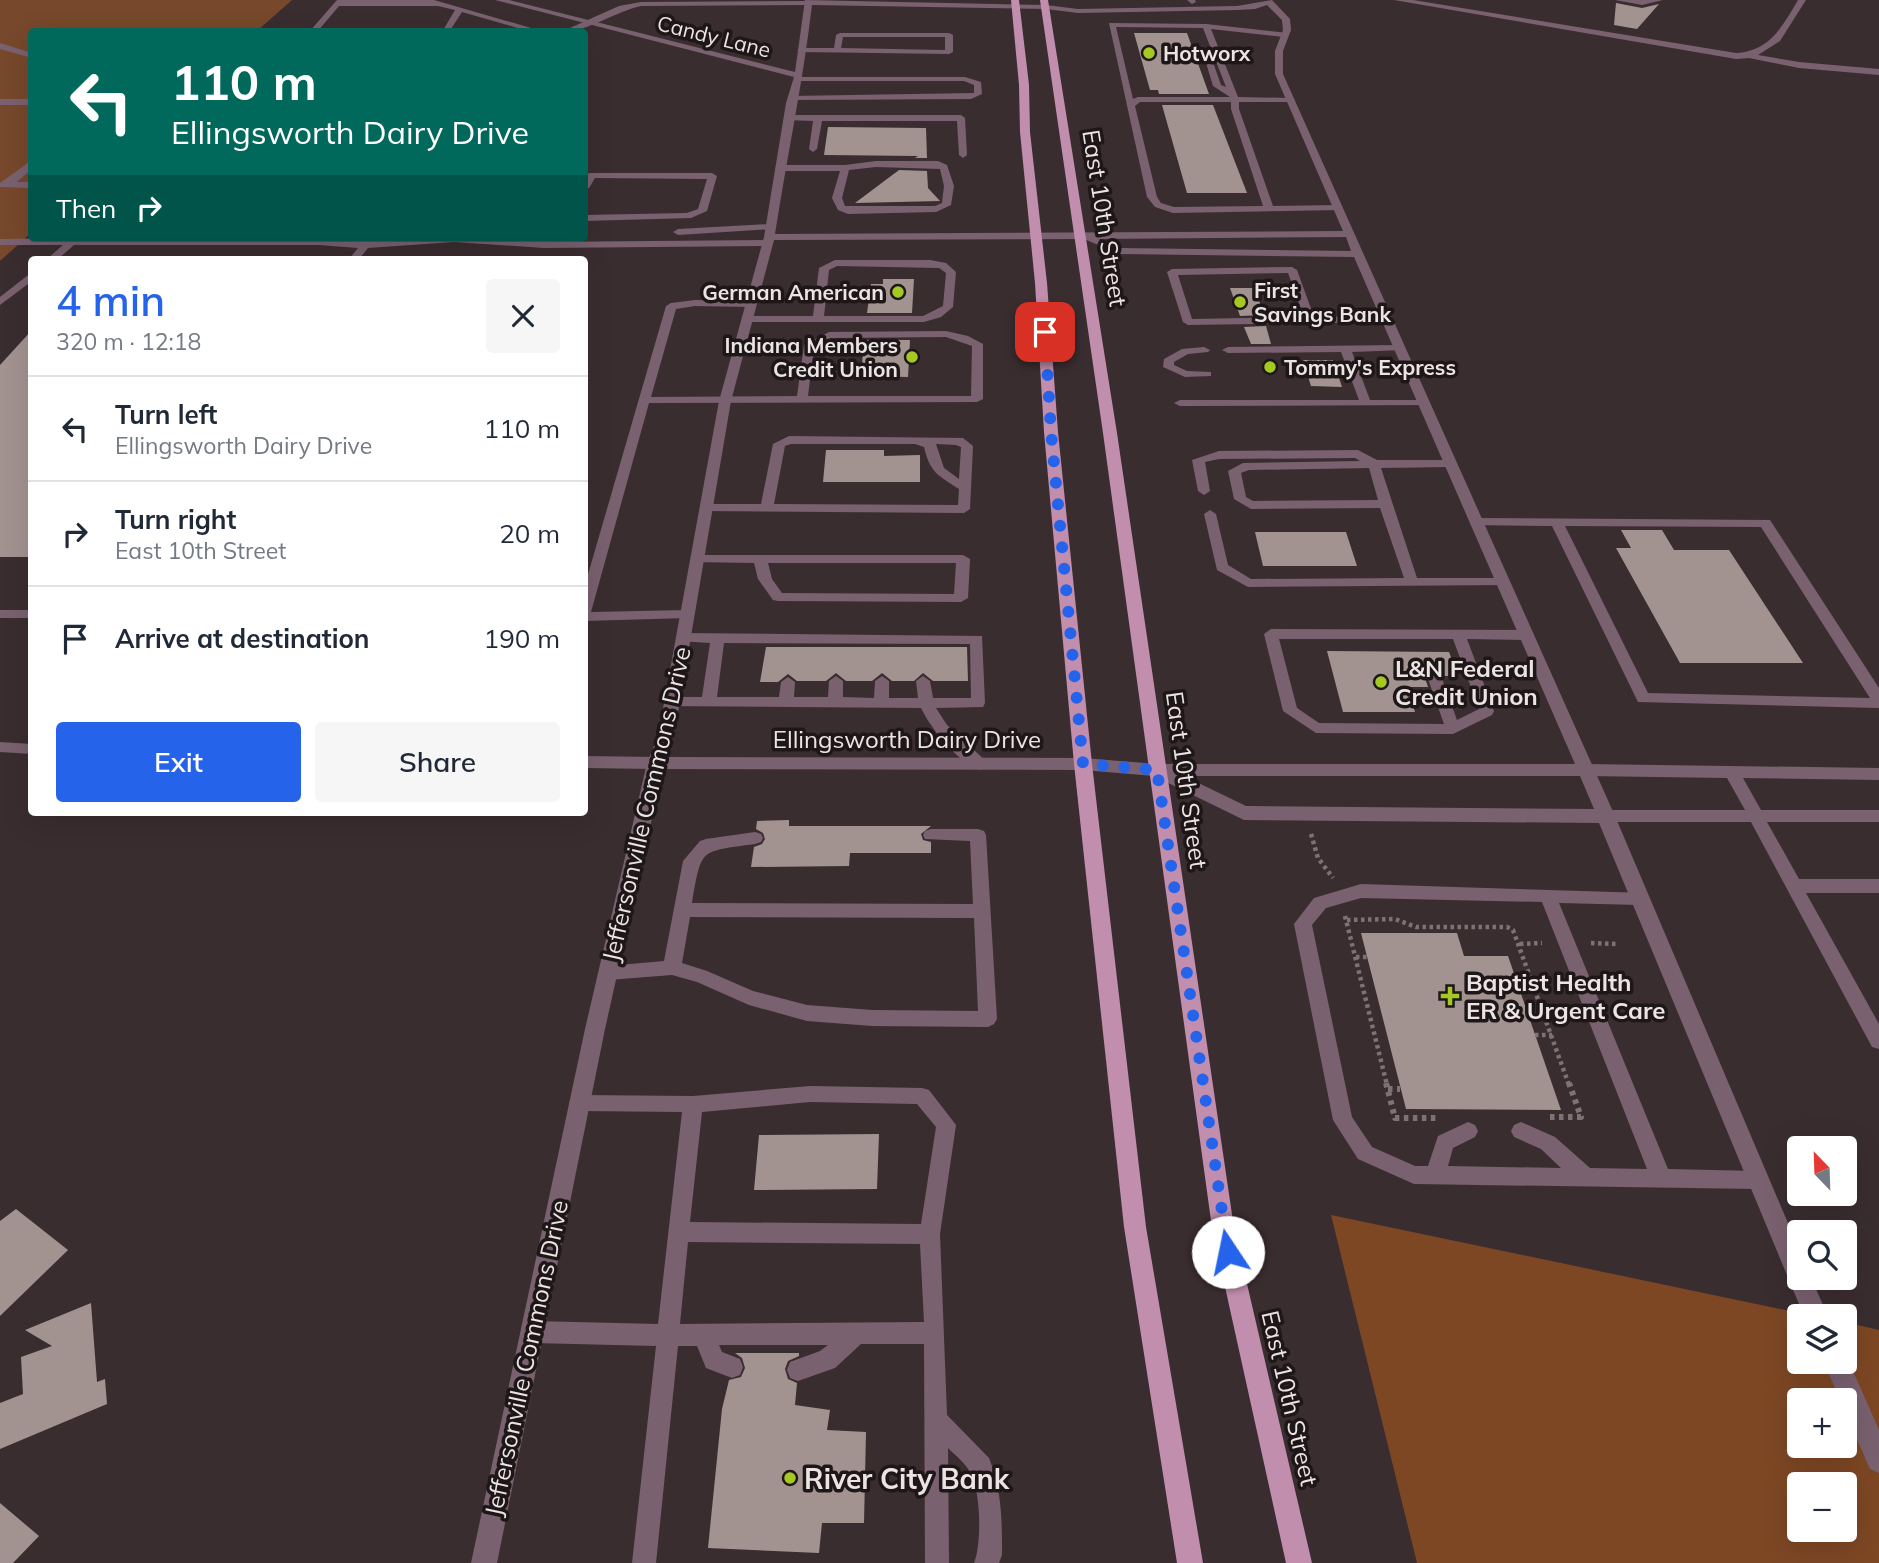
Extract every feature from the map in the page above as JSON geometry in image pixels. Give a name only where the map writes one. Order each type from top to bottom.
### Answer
[{"type":"main road","points":[[1016,3],[1024,85],[1024,132],[1036,235],[1051,432],[1083,764],[1135,1227],[1190,1563]]},
{"type":"main road","name":"East 10th Street","points":[[1045,4],[1122,513],[1223,1228],[1299,1563]]},
{"type":"street","name":"Candy Lane","points":[[499,0],[798,77]]},
{"type":"street","points":[[809,2],[1045,4],[1074,1],[1240,0]]},
{"type":"street","points":[[1252,0],[1273,0]]},
{"type":"street","points":[[1045,4],[1078,11],[1189,10],[1255,7],[1273,0]]},
{"type":"street","points":[[1273,0],[1286,19],[1287,30],[1277,57],[1279,74],[1606,816],[1787,1249]]},
{"type":"street","points":[[1398,0],[1714,54],[1879,72]]},
{"type":"street","points":[[1619,0],[1642,3],[1659,0]]},
{"type":"street","points":[[1749,56],[1768,51],[1802,0]]},
{"type":"street","name":"Jeffersonville Commons Drive","points":[[484,1563],[579,1103],[656,763],[666,736],[725,401],[769,236],[809,2]]},
{"type":"street","points":[[0,46],[28,56]]},
{"type":"street","points":[[0,102],[28,102]]},
{"type":"street","points":[[4,185],[28,166]]},
{"type":"street","points":[[4,185],[28,185]]},
{"type":"street","points":[[769,236],[1349,233]]},
{"type":"street","points":[[1080,235],[1120,251],[1358,254]]},
{"type":"street","name":"Ellingsworth Dairy Drive","points":[[656,763],[1083,764],[1157,770],[1586,770]]},
{"type":"street","name":"Ellingsworth Dairy Drive","points":[[1157,770],[1244,813],[1606,816]]},
{"type":"street","points":[[1841,1374],[1879,1460]]},
{"type":"lane","points":[[426,0],[522,28]]},
{"type":"lane","points":[[316,28],[339,2],[441,4]]},
{"type":"lane","points":[[572,28],[622,8],[641,4],[809,2]]},
{"type":"lane","points":[[448,28],[460,9]]},
{"type":"lane","points":[[1284,35],[1206,26],[1112,25],[1152,197],[1158,205],[1173,209],[1338,208]]},
{"type":"lane","points":[[1206,26],[1234,96],[1235,109],[1269,209]]},
{"type":"lane","points":[[1114,30],[1190,30],[1200,35],[1217,86],[1234,96]]},
{"type":"lane","points":[[801,50],[837,51],[949,52],[950,36],[840,35],[837,51]]},
{"type":"lane","points":[[793,98],[971,97],[978,94],[978,84],[965,79],[798,77]]},
{"type":"lane","points":[[1131,106],[1138,99],[1234,96],[1291,100]]},
{"type":"lane","points":[[789,118],[961,118],[963,155]]},
{"type":"lane","points":[[813,149],[818,118]]},
{"type":"lane","points":[[780,169],[919,163],[944,167],[948,175],[950,199],[946,205],[936,209],[848,211],[841,208],[837,198],[845,168]]},
{"type":"lane","points":[[588,182],[592,175],[712,176],[702,211],[688,216],[588,218]]},
{"type":"lane","points":[[588,236],[769,236]]},
{"type":"lane","points":[[533,242],[544,244],[769,236]]},
{"type":"lane","points":[[0,242],[28,241]]},
{"type":"lane","points":[[55,256],[72,242]]},
{"type":"lane","points":[[319,242],[367,242]]},
{"type":"lane","points":[[356,256],[367,242]]},
{"type":"lane","points":[[588,602],[671,306],[695,303],[818,319],[924,319],[937,315],[948,307],[951,272],[942,265],[915,262],[853,261],[829,265],[824,268],[818,319]]},
{"type":"lane","points":[[1310,320],[1292,270],[1172,272],[1188,322],[1387,319]]},
{"type":"lane","points":[[0,302],[28,278]]},
{"type":"lane","points":[[644,400],[725,401],[977,399],[978,344],[946,334],[829,335],[809,345],[803,400]]},
{"type":"lane","points":[[1228,350],[1400,348]]},
{"type":"lane","points":[[1345,349],[1366,403]]},
{"type":"lane","points":[[1204,350],[1186,351],[1168,361],[1169,367],[1176,371],[1207,374]]},
{"type":"lane","points":[[1338,374],[1354,374]]},
{"type":"lane","points":[[1180,403],[1424,403]]},
{"type":"lane","points":[[767,509],[779,444],[789,440],[958,441],[967,446],[961,484]]},
{"type":"lane","points":[[706,509],[964,509],[961,468],[949,450],[930,443],[806,444],[776,461]]},
{"type":"lane","points":[[930,443],[931,457],[947,479],[961,484]]},
{"type":"lane","points":[[1204,491],[1198,460],[1219,455],[1358,454],[1374,464],[1412,583]]},
{"type":"lane","points":[[1385,504],[1251,505],[1240,499],[1234,471],[1247,466],[1450,463]]},
{"type":"lane","points":[[1210,514],[1222,568],[1248,583],[1503,582]]},
{"type":"lane","points":[[1476,522],[1765,523],[1879,701]]},
{"type":"lane","points":[[1556,522],[1643,698],[1879,701]]},
{"type":"lane","points":[[698,559],[760,559],[963,559],[961,598],[778,597],[765,579],[760,559]]},
{"type":"lane","points":[[0,614],[28,614]]},
{"type":"lane","points":[[588,616],[688,614]]},
{"type":"lane","points":[[1458,635],[1487,711],[1453,729],[1316,728],[1290,710],[1271,634],[1526,635]]},
{"type":"lane","points":[[1418,635],[1425,652]]},
{"type":"lane","points":[[671,702],[978,703],[977,639],[922,643],[839,643],[683,638]]},
{"type":"lane","points":[[709,702],[718,638]]},
{"type":"lane","points":[[1434,677],[1453,729]]},
{"type":"lane","points":[[786,702],[788,681]]},
{"type":"lane","points":[[835,702],[836,681]]},
{"type":"lane","points":[[881,681],[881,702]]},
{"type":"lane","points":[[923,681],[925,702],[944,734],[981,764]]},
{"type":"lane","points":[[0,747],[28,749]]},
{"type":"lane","points":[[588,762],[656,763]]},
{"type":"lane","points":[[1586,770],[1879,774]]},
{"type":"lane","points":[[1732,772],[1879,1041]]},
{"type":"lane","points":[[1606,816],[1879,816]]},
{"type":"lane","points":[[608,973],[671,968],[701,976],[749,998],[807,1013],[872,1018],[988,1019],[978,835],[931,835]]},
{"type":"lane","points":[[671,968],[691,861],[706,845],[755,838]]},
{"type":"lane","points":[[1793,886],[1879,886]]},
{"type":"lane","points":[[1640,898],[1361,891],[1320,904],[1303,924],[1343,1120],[1365,1153],[1414,1175],[1757,1180]]},
{"type":"lane","points":[[1548,895],[1661,1178]]},
{"type":"lane","points":[[684,909],[984,911]]},
{"type":"lane","points":[[579,1103],[693,1104],[810,1094],[922,1096],[946,1125],[930,1234],[935,1333],[937,1563]]},
{"type":"lane","points":[[644,1563],[693,1104]]},
{"type":"lane","points":[[1435,1175],[1445,1142],[1468,1131]]},
{"type":"lane","points":[[1521,1131],[1548,1143],[1586,1178]]},
{"type":"lane","points":[[679,1232],[930,1234]]},
{"type":"lane","points":[[532,1332],[669,1335],[935,1333]]},
{"type":"lane","points":[[703,1334],[714,1360],[732,1367]]},
{"type":"lane","points":[[798,1370],[827,1360],[856,1334]]},
{"type":"lane","points":[[936,1419],[981,1465],[990,1502],[990,1556],[986,1563]]},
{"type":"path","points":[[1311,834],[1318,858],[1336,881]]},
{"type":"path","points":[[1343,912],[1395,1118],[1448,1118]]},
{"type":"path","points":[[1347,920],[1395,919],[1416,927],[1438,930],[1507,927],[1513,930],[1581,1117],[1541,1118]]},
{"type":"path","points":[[1519,944],[1550,943]]},
{"type":"path","points":[[1586,943],[1618,944]]},
{"type":"path","points":[[1356,957],[1367,957]]},
{"type":"path","points":[[1535,1035],[1552,1035]]},
{"type":"path","points":[[1388,1089],[1401,1089]]},
{"type":"shaded area","points":[[0,0],[292,0],[260,28],[28,28],[28,236],[0,261]]},
{"type":"shaded area","points":[[1331,1215],[1787,1310],[1787,1374],[1857,1374],[1857,1325],[1879,1330],[1879,1563],[1417,1563]]},
{"type":"building","points":[[1616,3],[1642,8],[1659,4],[1637,29],[1614,25]]},
{"type":"building","points":[[1134,33],[1187,33],[1209,94],[1159,94],[1158,90],[1150,90]]},
{"type":"building","points":[[1162,105],[1213,105],[1247,193],[1187,193]]},
{"type":"building","points":[[828,127],[926,128],[927,158],[824,155]]},
{"type":"building","points":[[899,170],[927,171],[928,188],[940,201],[855,203]]},
{"type":"building","name":"German American","points":[[883,279],[914,279],[912,313],[867,313],[871,284],[883,284]]},
{"type":"building","points":[[1230,288],[1256,288],[1263,315],[1240,316]]},
{"type":"building","points":[[1266,326],[1271,344],[1251,344],[1244,327]]},
{"type":"building","points":[[28,334],[28,557],[0,557],[0,365]]},
{"type":"building","points":[[864,340],[910,340],[908,377],[861,376]]},
{"type":"building","points":[[1303,360],[1333,360],[1342,387],[1311,386]]},
{"type":"building","points":[[826,450],[884,450],[884,456],[920,455],[920,482],[823,482]]},
{"type":"building","points":[[1621,530],[1662,530],[1674,550],[1729,550],[1803,663],[1680,663],[1616,548],[1631,548]]},
{"type":"building","points":[[1255,532],[1346,532],[1357,566],[1263,566]]},
{"type":"building","points":[[766,647],[967,647],[968,681],[933,681],[923,673],[914,681],[892,681],[882,673],[872,681],[846,681],[836,673],[826,681],[797,681],[788,674],[778,682],[760,682]]},
{"type":"building","name":"L&N Federal Credit Union","points":[[1327,651],[1449,652],[1458,676],[1444,676],[1434,668],[1424,675],[1428,687],[1407,687],[1415,712],[1343,712]]},
{"type":"building","points":[[789,820],[789,826],[931,826],[921,834],[923,840],[931,842],[931,853],[850,853],[849,866],[751,867],[754,847],[762,844],[765,839],[763,833],[756,829],[757,821]]},
{"type":"building","name":"Baptist Health ER & Urgent Care","points":[[1361,933],[1457,933],[1464,956],[1508,956],[1561,1110],[1406,1109]]},
{"type":"building","points":[[879,1134],[877,1189],[754,1190],[759,1135]]},
{"type":"building","points":[[16,1209],[68,1250],[0,1316],[0,1221]]},
{"type":"building","points":[[91,1303],[97,1382],[105,1379],[107,1404],[0,1449],[0,1403],[23,1394],[21,1357],[52,1346],[25,1330]]},
{"type":"building","name":"River City Bank","points":[[735,1353],[799,1353],[799,1356],[788,1361],[785,1369],[788,1379],[797,1383],[795,1405],[830,1410],[827,1430],[866,1432],[864,1523],[822,1523],[819,1553],[708,1548],[722,1409],[729,1380],[741,1377],[745,1368],[742,1358]]},
{"type":"building","points":[[0,1503],[39,1536],[13,1563],[0,1563]]},
{"type":"place","name":"Hotworx","points":[[1149,53]]},
{"type":"place","name":"German American","points":[[898,292]]},
{"type":"place","name":"First Savings Bank","points":[[1240,302]]},
{"type":"place","name":"Indiana Members Credit Union","points":[[912,357]]},
{"type":"place","name":"Tommy's Express","points":[[1270,367]]},
{"type":"place","name":"L&N Federal Credit Union","points":[[1381,682]]},
{"type":"place","name":"Baptist Health ER & Urgent Care","points":[[1450,996]]},
{"type":"place","name":"River City Bank","points":[[790,1478]]},
{"type":"route","points":[[1045,332],[1051,432],[1070,602],[1083,764],[1157,770],[1228,1252]]}]
